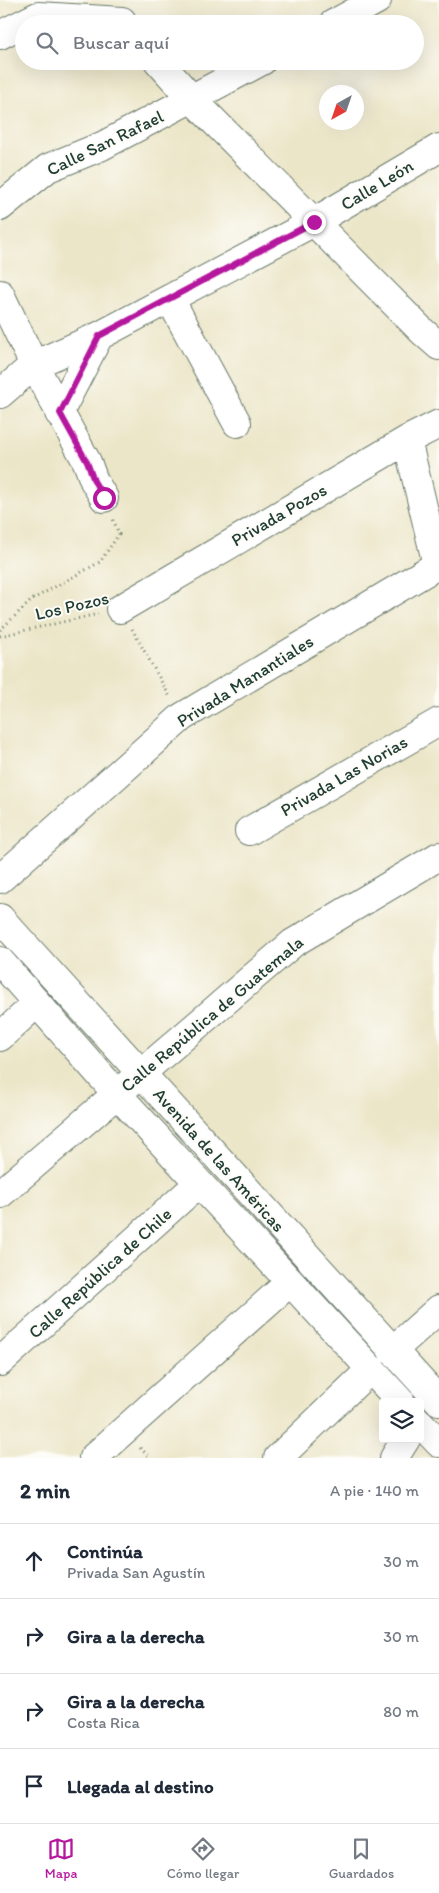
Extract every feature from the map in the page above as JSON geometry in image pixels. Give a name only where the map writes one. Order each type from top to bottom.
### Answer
[{"type":"street","points":[[101,0],[116,15]]},
{"type":"street","points":[[350,15],[378,0]]},
{"type":"street","points":[[0,35],[15,28]]},
{"type":"street","points":[[165,70],[190,100],[314,222],[434,334]]},
{"type":"street","name":"Calle San Rafael","points":[[0,207],[48,168],[102,146],[245,70]]},
{"type":"street","name":"Calle León","points":[[0,394],[34,365],[99,336],[314,222],[439,148]]},
{"type":"street","points":[[0,294],[34,365],[87,462],[94,481],[104,498]]},
{"type":"street","points":[[170,299],[237,423]]},
{"type":"street","points":[[60,413],[99,336]]},
{"type":"street","name":"Privada Pozos","points":[[120,609],[407,440],[439,424]]},
{"type":"street","points":[[407,440],[438,564]]},
{"type":"street","name":"Privada Manantiales","points":[[0,879],[182,718],[438,564]]},
{"type":"street","name":"Privada Las Norias","points":[[249,832],[439,722]]},
{"type":"street","name":"Calle República de Guatemala","points":[[0,1194],[293,943],[439,856]]},
{"type":"street","name":"Avenida de las Américas","points":[[0,918],[439,1401]]},
{"type":"street","name":"Avenida de las Américas","points":[[0,961],[117,1094],[397,1398]]},
{"type":"street","points":[[0,1037],[38,1003]]},
{"type":"street","name":"Calle República de Chile","points":[[0,1362],[199,1183]]},
{"type":"street","points":[[93,1458],[290,1282]]},
{"type":"street","points":[[392,1351],[439,1309]]},
{"type":"street","points":[[278,1458],[371,1369]]},
{"type":"street","points":[[424,1427],[439,1443]]},
{"type":"street","points":[[394,1458],[403,1443]]},
{"type":"path","points":[[0,630],[33,599],[100,562],[119,534],[104,498]]},
{"type":"path","points":[[120,609],[182,718]]},
{"type":"path","name":"Los Pozos","points":[[0,636],[120,609]]},
{"type":"route","points":[[104,498],[60,413],[99,336],[314,222]]}]
